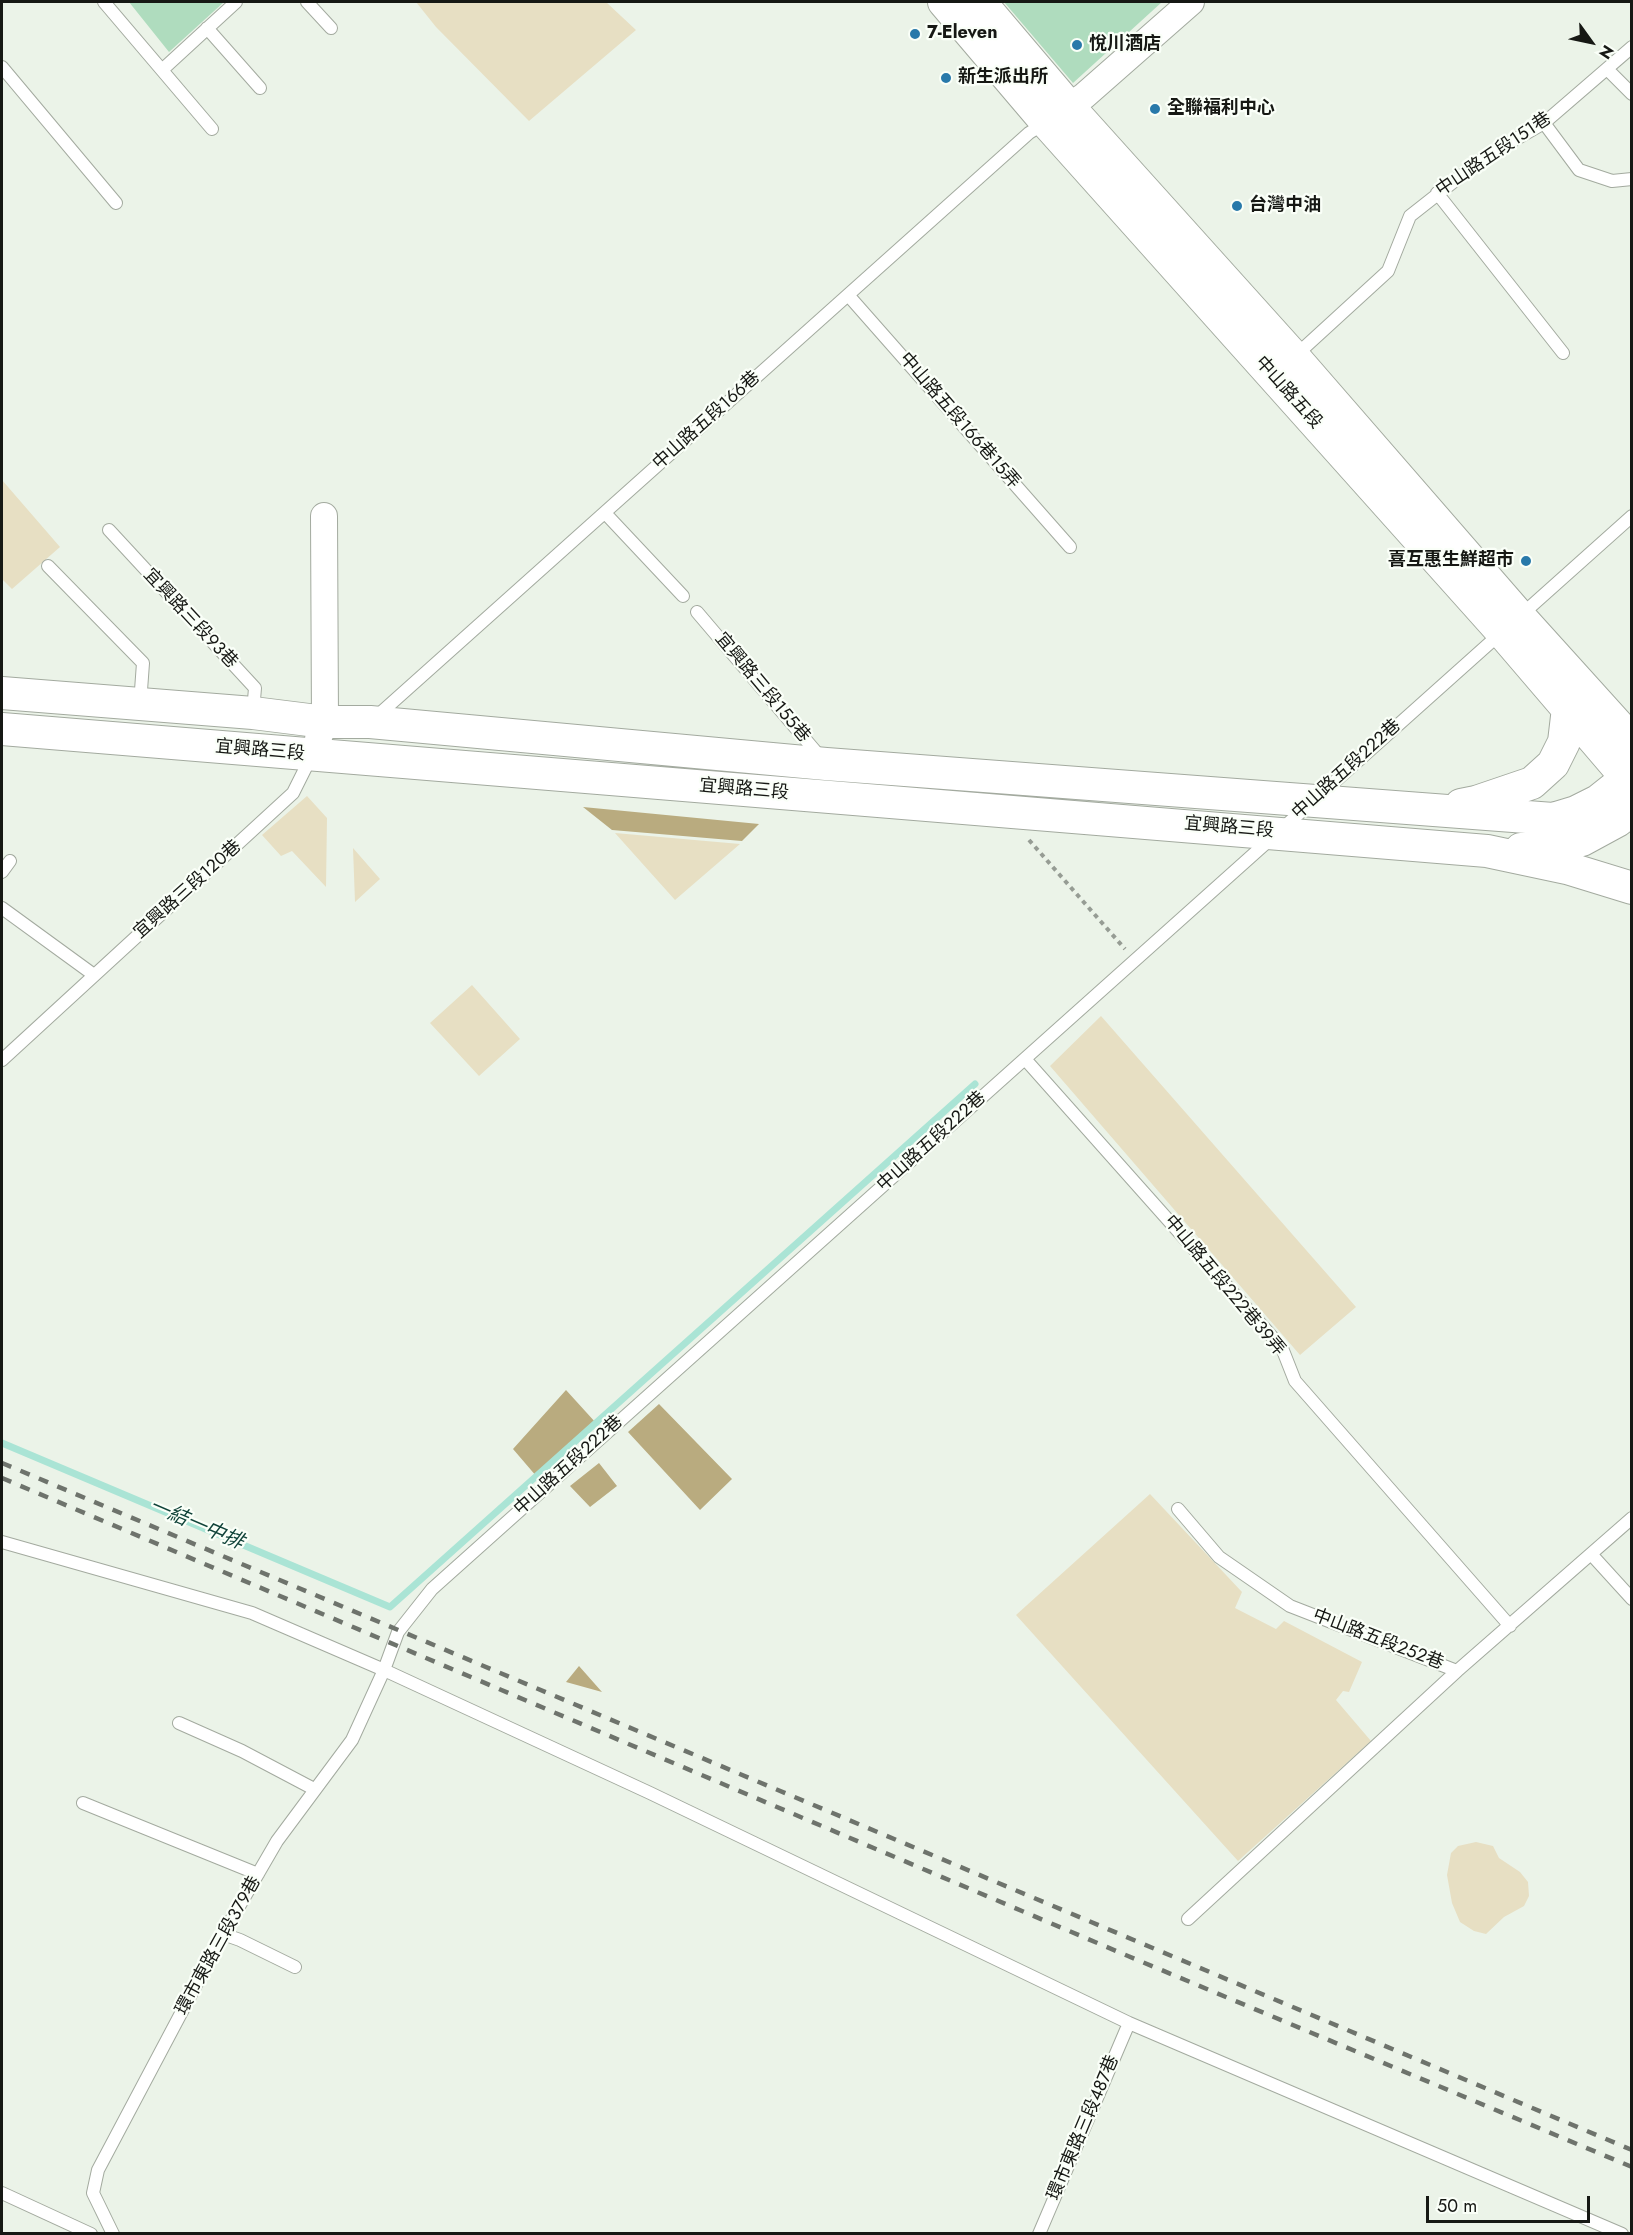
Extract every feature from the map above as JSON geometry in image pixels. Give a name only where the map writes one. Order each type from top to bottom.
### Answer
[{"type":"street","name":"中山路五段","points":[[944,2],[1057,114],[1511,624],[1624,728]]},
{"type":"street","name":"中山路五段","points":[[980,2],[1057,114]]},
{"type":"street","points":[[1057,114],[1084,96],[1191,2]]},
{"type":"street","points":[[324,516],[338,736]]},
{"type":"street","name":"中山路五段","points":[[1511,624],[1568,708],[1630,779]]},
{"type":"street","name":"宜興路三段","points":[[2,693],[253,713],[338,736],[1002,810],[1487,851],[1567,868],[1632,888]]},
{"type":"street","name":"宜興路三段","points":[[1440,809],[1476,802],[1532,783],[1553,764],[1563,742],[1568,708]]},
{"type":"street","name":"宜興路三段","points":[[2,729],[338,736],[826,764],[1553,819],[1576,812],[1598,801],[1630,779]]},
{"type":"street","name":"宜興路三段","points":[[1487,851],[1558,847],[1582,840],[1632,810]]},
{"type":"lane","points":[[104,2],[212,129]]},
{"type":"lane","points":[[162,70],[236,2]]},
{"type":"lane","points":[[308,2],[331,28]]},
{"type":"lane","points":[[207,28],[260,88]]},
{"type":"lane","name":"中山路五段151巷","points":[[1283,366],[1388,271],[1410,216],[1485,157],[1544,123],[1632,47]]},
{"type":"lane","points":[[2,67],[116,203]]},
{"type":"lane","points":[[1607,69],[1632,94]]},
{"type":"lane","name":"中山路五段166巷","points":[[338,736],[605,513],[1029,134],[1057,114]]},
{"type":"lane","points":[[1544,123],[1579,170],[1612,181],[1632,179]]},
{"type":"lane","points":[[1437,193],[1563,353]]},
{"type":"lane","name":"中山路五段166巷15弄","points":[[848,295],[1070,548]]},
{"type":"lane","points":[[605,513],[682,597]]},
{"type":"lane","name":"中山路五段222巷","points":[[384,1670],[398,1632],[432,1589],[1632,516]]},
{"type":"lane","name":"宜興路三段93巷","points":[[109,531],[255,688],[253,713]]},
{"type":"lane","points":[[48,566],[142,663],[140,704]]},
{"type":"lane","name":"宜興路三段155巷","points":[[697,612],[826,764]]},
{"type":"lane","name":"宜興路三段120巷","points":[[2,1060],[293,793],[338,736]]},
{"type":"lane","points":[[2,872],[10,861]]},
{"type":"lane","points":[[2,908],[94,975]]},
{"type":"lane","name":"中山路五段222巷39弄","points":[[1025,1059],[1282,1348],[1295,1381],[1510,1626]]},
{"type":"lane","name":"中山路五段252巷","points":[[1178,1509],[1219,1557],[1290,1606],[1457,1671],[1632,1518]]},
{"type":"lane","points":[[2,1542],[252,1613],[384,1670],[650,1793],[1129,2023],[1622,2234]]},
{"type":"lane","points":[[1591,1554],[1632,1599]]},
{"type":"lane","name":"環市東路三段379巷","points":[[113,2234],[93,2193],[98,2170],[223,1934],[277,1841],[352,1740],[384,1670]]},
{"type":"lane","points":[[1188,1919],[1457,1671]]},
{"type":"lane","points":[[179,1724],[242,1751],[314,1789]]},
{"type":"lane","points":[[83,1803],[258,1874]]},
{"type":"lane","points":[[223,1934],[295,1967]]},
{"type":"lane","name":"環市東路三段487巷","points":[[1039,2234],[1129,2023]]},
{"type":"lane","points":[[2,2193],[91,2234]]},
{"type":"path","points":[[1002,810],[1135,960]]},
{"type":"shaded area","points":[[416,2],[606,2],[636,30],[529,121],[436,27]]},
{"type":"shaded area","points":[[2,480],[60,547],[12,589],[2,579]]},
{"type":"shaded area","points":[[307,796],[327,818],[326,887],[292,851],[281,856],[262,835]]},
{"type":"shaded area","points":[[583,807],[759,824],[742,841],[612,830]]},
{"type":"shaded area","points":[[615,833],[740,844],[675,900]]},
{"type":"shaded area","points":[[353,848],[380,879],[355,902]]},
{"type":"shaded area","points":[[472,985],[520,1039],[479,1076],[430,1023]]},
{"type":"shaded area","points":[[1101,1016],[1356,1307],[1300,1355],[1050,1066]]},
{"type":"shaded area","points":[[566,1390],[596,1423],[537,1477],[513,1449]]},
{"type":"shaded area","points":[[659,1404],[732,1479],[700,1510],[628,1432]]},
{"type":"shaded area","points":[[599,1463],[617,1486],[590,1507],[570,1486]]},
{"type":"shaded area","points":[[1150,1494],[1242,1592],[1235,1608],[1276,1629],[1284,1621],[1362,1662],[1349,1692],[1343,1691],[1336,1700],[1371,1741],[1238,1861],[1016,1615]]},
{"type":"shaded area","points":[[579,1666],[602,1692],[566,1682]]},
{"type":"shaded area","points":[[1476,1842],[1493,1846],[1499,1858],[1520,1872],[1528,1882],[1529,1896],[1524,1906],[1504,1917],[1486,1934],[1474,1931],[1460,1922],[1452,1903],[1447,1875],[1451,1853],[1458,1846]]},
{"type":"building","points":[[129,2],[224,2],[169,52]]},
{"type":"building","name":"悅川酒店","points":[[1004,2],[1162,2],[1073,83]]},
{"type":"waterway","name":"一結一中排","points":[[2,1443],[390,1607],[975,1084]]},
{"type":"railway","points":[[2,1463],[1632,2150]]},
{"type":"railway","points":[[2,1478],[1128,1956],[1632,2167]]},
{"type":"place","name":"7-Eleven","points":[[915,34]]},
{"type":"place","name":"悅川酒店","points":[[1077,45]]},
{"type":"place","name":"新生派出所","points":[[946,78]]},
{"type":"place","name":"全聯福利中心","points":[[1155,109]]},
{"type":"place","name":"台灣中油","points":[[1237,206]]},
{"type":"place","name":"喜互惠生鮮超市","points":[[1526,561]]}]
